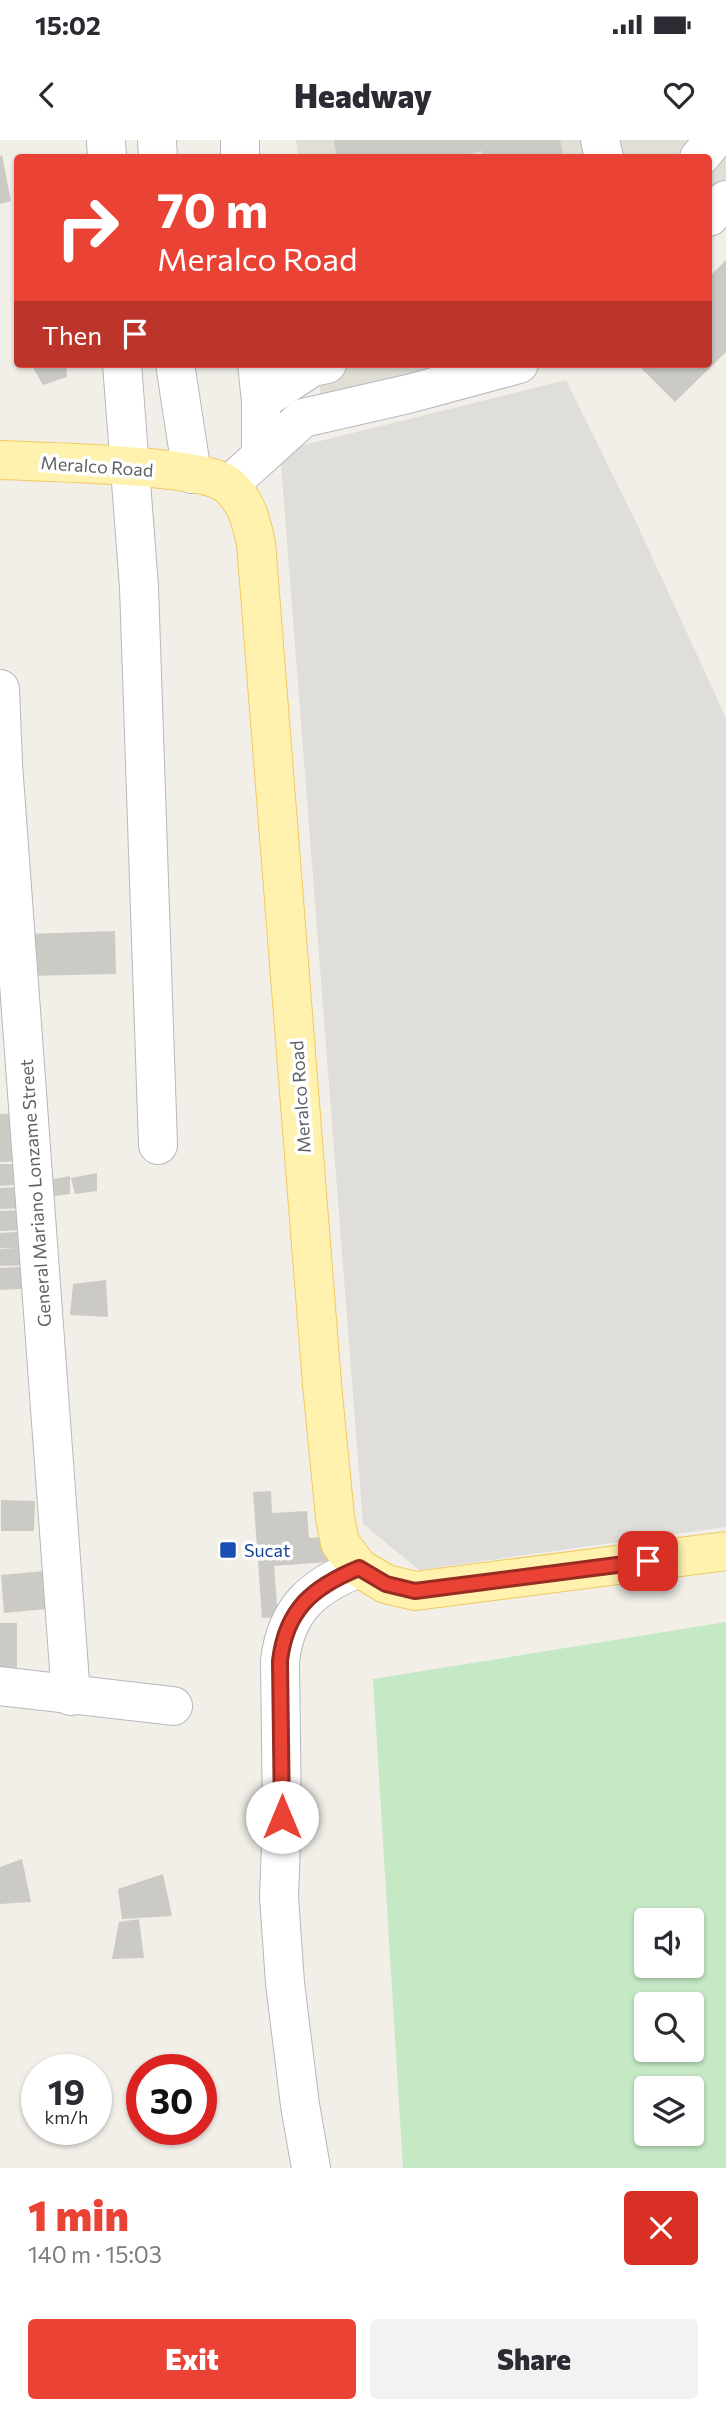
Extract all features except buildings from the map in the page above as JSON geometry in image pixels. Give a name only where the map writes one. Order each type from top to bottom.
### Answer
[{"type":"main road","name":"Meralco Road","points":[[0,460],[131,465],[212,477],[229,485],[248,509],[256,544],[322,1384],[340,1543],[359,1568],[386,1584],[415,1591],[726,1551]]},
{"type":"street","points":[[702,154],[714,140]]},
{"type":"street","points":[[712,214],[726,200]]},
{"type":"street","points":[[122,368],[131,465],[145,719],[158,1145]]},
{"type":"street","points":[[176,368],[192,474]]},
{"type":"street","points":[[261,456],[259,382],[308,368]]},
{"type":"street","points":[[229,485],[303,418],[504,368]]},
{"type":"street","name":"General Mariano Lonzame Street","points":[[0,689],[5,791],[71,1696]]},
{"type":"street","points":[[311,2168],[300,2105],[285,1983],[280,1909],[280,1661],[283,1640],[291,1618],[305,1601],[320,1587],[359,1568]]},
{"type":"street","points":[[0,1686],[173,1706]]},
{"type":"shaded area","points":[[296,140],[726,140],[726,187],[712,202],[712,154],[298,154]]},
{"type":"shaded area","points":[[318,368],[470,368],[321,399]]},
{"type":"shaded area","points":[[566,380],[636,522],[726,718],[726,1527],[419,1570],[363,1524],[280,451]]},
{"type":"green space","points":[[726,1622],[726,2168],[403,2168],[373,1679]]},
{"type":"place","name":"Sucat","points":[[228,1550]]},
{"type":"route","points":[[282,1817],[280,1661],[283,1640],[291,1618],[320,1587],[359,1568],[386,1584],[415,1591],[648,1561]]}]
